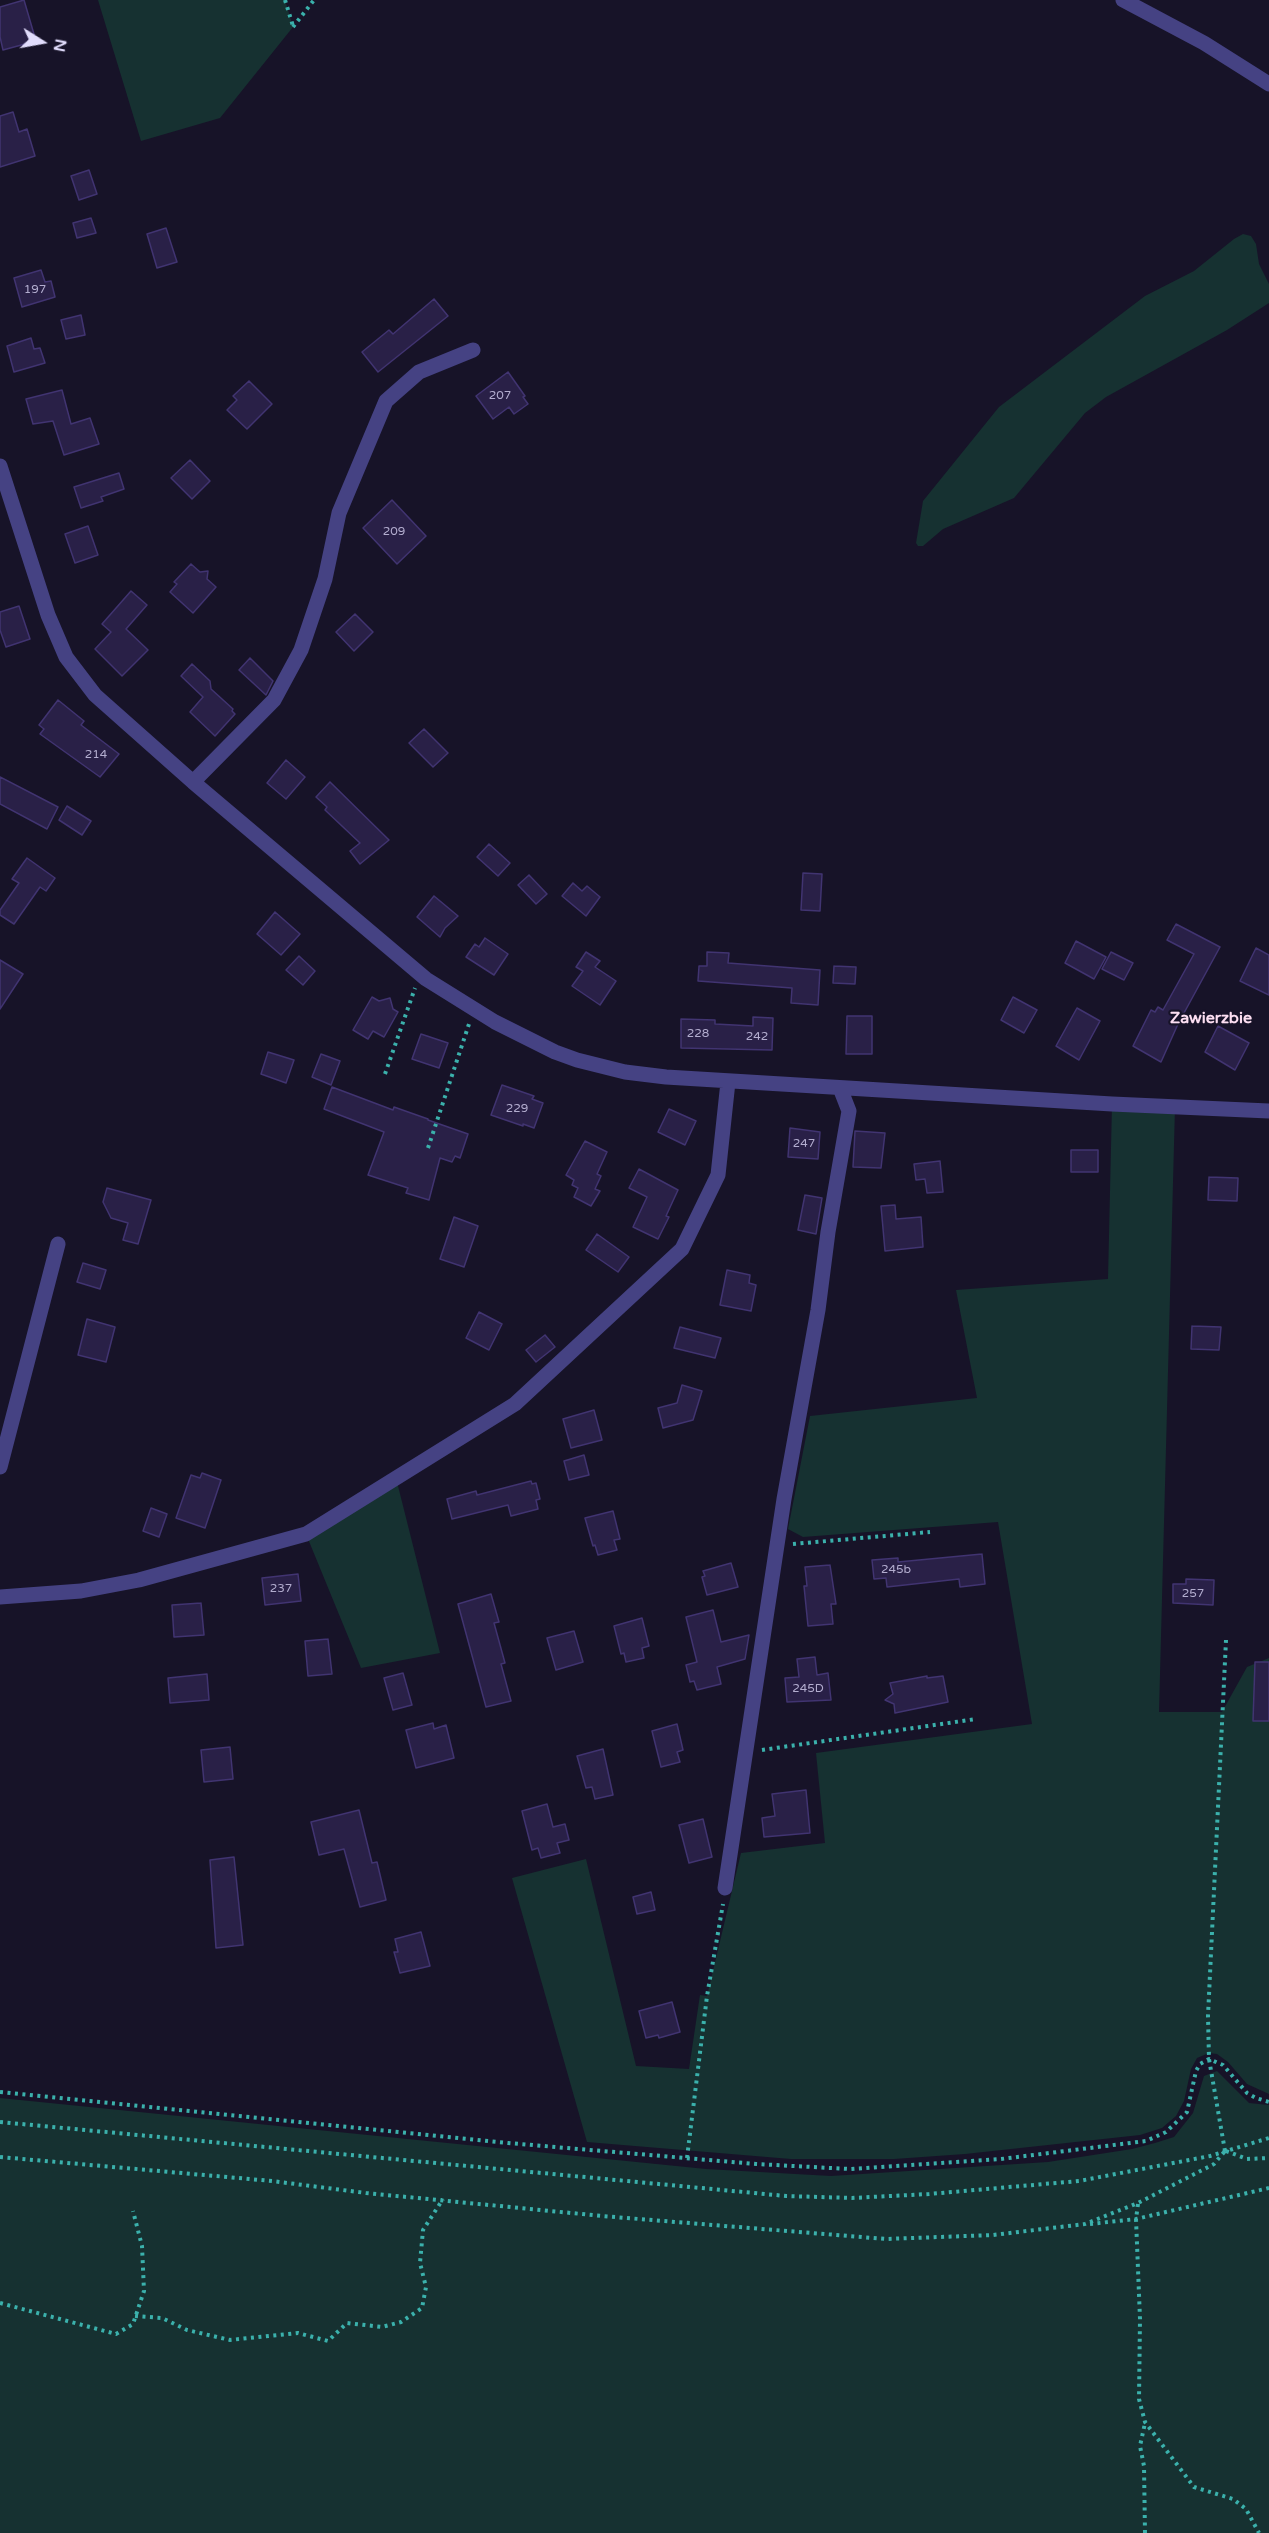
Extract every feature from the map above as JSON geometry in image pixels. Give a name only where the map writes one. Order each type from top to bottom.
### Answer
[{"type":"street","points":[[1123,0],[1204,44],[1269,84]]},
{"type":"street","points":[[193,782],[274,700],[301,650],[325,579],[339,513],[386,401],[419,372],[473,350]]},
{"type":"street","points":[[0,466],[48,615],[66,657],[95,695],[193,782],[420,974],[474,1009],[555,1052],[578,1060],[645,1075],[728,1082],[1269,1111]]},
{"type":"street","points":[[0,1597],[81,1591],[139,1580],[306,1534],[515,1404],[682,1249],[718,1175],[728,1082]]},
{"type":"street","points":[[725,1888],[849,1111],[840,1088]]},
{"type":"street","points":[[0,1467],[58,1244]]},
{"type":"path","points":[[285,0],[293,27],[314,0]]},
{"type":"path","points":[[385,1074],[420,974]]},
{"type":"path","points":[[428,1148],[474,1009]]},
{"type":"path","points":[[778,1545],[930,1532]]},
{"type":"path","points":[[1226,1640],[1208,2016],[1209,2059],[1226,2151]]},
{"type":"path","points":[[746,1751],[976,1719]]},
{"type":"path","points":[[687,2158],[707,1996],[725,1888]]},
{"type":"path","points":[[1209,2059],[1223,2065],[1247,2093],[1269,2102]]},
{"type":"path","points":[[0,2092],[508,2143],[765,2165],[850,2169],[1001,2159],[1146,2141],[1166,2132],[1187,2112],[1196,2071],[1200,2064],[1209,2059]]},
{"type":"path","points":[[0,2122],[786,2196],[852,2198],[1079,2181],[1226,2151],[1269,2138]]},
{"type":"path","points":[[1226,2151],[1247,2159],[1269,2158]]},
{"type":"path","points":[[1085,2224],[1138,2203],[1214,2164],[1226,2151]]},
{"type":"path","points":[[0,2157],[272,2181],[366,2193],[602,2216],[886,2239],[993,2235],[1136,2219],[1269,2188]]},
{"type":"path","points":[[135,2316],[162,2318],[187,2330],[230,2340],[298,2333],[328,2341],[346,2323],[382,2326],[401,2322],[422,2308],[426,2287],[420,2263],[423,2230],[443,2199]]},
{"type":"path","points":[[1138,2203],[1136,2219],[1140,2319],[1139,2399],[1145,2422],[1194,2487],[1233,2499],[1246,2509],[1259,2533]]},
{"type":"path","points":[[0,2303],[116,2334],[133,2324],[144,2291],[142,2246],[133,2211]]},
{"type":"path","points":[[1144,2533],[1144,2466],[1140,2446],[1145,2422]]},
{"type":"green space","points":[[98,0],[285,0],[293,27],[220,118],[141,141]]},
{"type":"green space","points":[[1243,234],[1251,236],[1256,244],[1259,264],[1269,284],[1269,303],[1227,330],[1106,397],[1085,413],[1014,498],[943,529],[923,546],[918,546],[916,543],[923,501],[999,407],[1145,296],[1194,271]]},
{"type":"green space","points":[[1112,1104],[1175,1107],[1159,1712],[1222,1712],[1247,1667],[1269,1658],[1269,2094],[1247,2084],[1228,2062],[1217,2054],[1209,2053],[1197,2058],[1191,2069],[1184,2101],[1176,2116],[1162,2128],[1140,2135],[965,2154],[894,2159],[791,2159],[587,2142],[512,1878],[586,1859],[636,2066],[689,2069],[700,1995],[707,1996],[741,1853],[825,1843],[816,1753],[1032,1724],[998,1522],[803,1537],[788,1529],[810,1416],[977,1398],[956,1290],[1108,1279]]},
{"type":"green space","points":[[396,1478],[440,1653],[361,1668],[306,1534]]},
{"type":"green space","points":[[1217,2071],[1249,2103],[1269,2105],[1269,2533],[0,2533],[0,2098],[706,2169],[831,2176],[1048,2162],[1132,2149],[1155,2143],[1174,2137],[1193,2113],[1204,2076]]},
{"type":"building","points":[[24,0],[36,41],[3,50],[0,37],[0,7]]},
{"type":"building","points":[[13,112],[19,132],[27,129],[35,156],[0,167],[0,116]]},
{"type":"building","points":[[89,170],[97,194],[79,200],[71,176]]},
{"type":"building","points":[[91,218],[96,233],[77,238],[73,223]]},
{"type":"building","points":[[166,228],[177,262],[157,268],[147,234]]},
{"type":"building","points":[[41,270],[45,282],[51,281],[55,297],[22,307],[14,278]]},
{"type":"building","points":[[434,299],[448,316],[378,372],[362,352],[389,330],[393,334]]},
{"type":"building","points":[[81,315],[85,335],[66,339],[61,320]]},
{"type":"building","points":[[31,338],[34,349],[40,348],[45,363],[14,372],[7,346]]},
{"type":"building","points":[[508,372],[528,404],[514,414],[509,407],[493,419],[476,396]]},
{"type":"building","points":[[249,381],[272,404],[247,429],[227,410],[237,400],[233,396]]},
{"type":"building","points":[[62,390],[71,424],[90,418],[99,444],[64,455],[53,421],[33,424],[26,399]]},
{"type":"building","points":[[190,460],[210,481],[192,499],[171,478]]},
{"type":"building","points":[[119,473],[124,489],[101,497],[103,501],[81,508],[74,487]]},
{"type":"building","points":[[392,500],[426,536],[397,564],[363,528]]},
{"type":"building","points":[[88,526],[98,555],[75,563],[65,534]]},
{"type":"building","points":[[191,564],[200,572],[208,571],[207,579],[216,587],[193,613],[170,592],[177,584],[174,582]]},
{"type":"building","points":[[131,591],[147,605],[126,629],[148,650],[122,676],[95,649],[111,632],[102,624]]},
{"type":"building","points":[[19,606],[30,639],[6,647],[0,630],[0,612]]},
{"type":"building","points":[[355,614],[373,632],[354,651],[336,632]]},
{"type":"building","points":[[250,658],[273,681],[266,695],[239,670]]},
{"type":"building","points":[[192,664],[210,681],[211,689],[233,709],[235,714],[215,736],[190,712],[203,697],[181,676]]},
{"type":"building","points":[[58,700],[84,721],[81,725],[119,754],[100,777],[40,734],[44,729],[39,725]]},
{"type":"building","points":[[424,729],[448,753],[433,767],[409,743]]},
{"type":"building","points":[[286,760],[305,777],[286,799],[267,783]]},
{"type":"building","points":[[0,777],[58,807],[47,829],[0,804]]},
{"type":"building","points":[[330,782],[389,840],[360,864],[350,851],[360,843],[325,810],[327,807],[316,797]]},
{"type":"building","points":[[67,806],[91,821],[82,835],[59,820]]},
{"type":"building","points":[[489,844],[510,863],[498,876],[477,857]]},
{"type":"building","points":[[27,858],[55,878],[46,891],[40,887],[14,924],[0,915],[0,910],[19,883],[12,879]]},
{"type":"building","points":[[803,873],[822,874],[820,911],[801,910]]},
{"type":"building","points":[[529,875],[547,894],[536,904],[518,885]]},
{"type":"building","points":[[573,883],[582,891],[587,886],[600,897],[586,916],[562,896]]},
{"type":"building","points":[[434,896],[458,916],[445,928],[440,937],[417,917]]},
{"type":"building","points":[[275,912],[300,934],[281,955],[257,934]]},
{"type":"building","points":[[1176,924],[1220,947],[1178,1024],[1161,1062],[1133,1046],[1151,1010],[1155,1012],[1158,1007],[1163,1010],[1194,954],[1167,940]]},
{"type":"building","points":[[485,938],[508,954],[494,975],[466,957],[475,944],[479,947]]},
{"type":"building","points":[[1076,941],[1106,957],[1094,979],[1065,963]]},
{"type":"building","points":[[1256,948],[1269,955],[1269,995],[1240,981]]},
{"type":"building","points":[[586,952],[600,961],[595,967],[616,981],[600,1005],[572,986],[583,971],[576,967]]},
{"type":"building","points":[[707,952],[729,953],[728,963],[820,970],[818,1005],[791,1003],[792,988],[698,981],[699,966],[707,966]]},
{"type":"building","points":[[1111,952],[1133,963],[1124,980],[1102,969]]},
{"type":"building","points":[[299,956],[315,971],[303,985],[286,970]]},
{"type":"building","points":[[0,960],[23,974],[0,1009]]},
{"type":"building","points":[[834,966],[856,967],[855,984],[833,983]]},
{"type":"building","points":[[372,997],[379,1001],[390,998],[393,1009],[398,1012],[384,1037],[373,1031],[368,1039],[353,1030]]},
{"type":"building","points":[[1013,997],[1037,1010],[1024,1033],[1001,1020]]},
{"type":"building","points":[[1077,1008],[1100,1021],[1079,1060],[1056,1046]]},
{"type":"building","points":[[847,1016],[872,1016],[872,1054],[846,1054]]},
{"type":"building","points":[[753,1017],[773,1018],[772,1050],[681,1048],[681,1019],[715,1020],[715,1024],[753,1026]]},
{"type":"building","points":[[1218,1026],[1249,1043],[1235,1070],[1205,1052]]},
{"type":"building","points":[[421,1034],[448,1043],[439,1068],[412,1059]]},
{"type":"building","points":[[268,1052],[294,1060],[286,1083],[261,1074]]},
{"type":"building","points":[[321,1054],[340,1061],[331,1085],[312,1077]]},
{"type":"building","points":[[502,1085],[534,1096],[532,1099],[543,1103],[534,1128],[491,1115]]},
{"type":"building","points":[[332,1087],[393,1110],[394,1107],[468,1134],[460,1158],[455,1156],[452,1162],[440,1158],[429,1200],[406,1193],[408,1188],[368,1175],[384,1132],[324,1109]]},
{"type":"building","points":[[669,1109],[696,1121],[685,1145],[658,1132]]},
{"type":"building","points":[[790,1128],[820,1132],[818,1159],[788,1157]]},
{"type":"building","points":[[855,1131],[885,1133],[881,1168],[853,1167]]},
{"type":"building","points":[[585,1141],[607,1152],[597,1174],[601,1176],[595,1189],[600,1191],[591,1206],[574,1197],[578,1188],[572,1185],[574,1180],[566,1175]]},
{"type":"building","points":[[1071,1150],[1098,1150],[1098,1172],[1071,1172]]},
{"type":"building","points":[[940,1161],[943,1192],[927,1193],[925,1179],[916,1180],[914,1164]]},
{"type":"building","points":[[639,1169],[678,1190],[666,1216],[669,1217],[658,1239],[633,1227],[647,1197],[629,1188]]},
{"type":"building","points":[[1209,1177],[1238,1178],[1237,1201],[1208,1200]]},
{"type":"building","points":[[107,1188],[151,1200],[138,1244],[123,1240],[128,1223],[111,1218],[103,1202]]},
{"type":"building","points":[[805,1195],[822,1198],[816,1234],[798,1230]]},
{"type":"building","points":[[895,1205],[896,1219],[921,1217],[923,1247],[885,1251],[881,1206]]},
{"type":"building","points":[[454,1217],[478,1226],[464,1267],[440,1259]]},
{"type":"building","points":[[597,1234],[629,1257],[618,1272],[586,1250]]},
{"type":"building","points":[[83,1263],[106,1270],[100,1289],[77,1282]]},
{"type":"building","points":[[727,1270],[750,1275],[749,1283],[756,1285],[751,1311],[720,1305]]},
{"type":"building","points":[[479,1312],[502,1324],[489,1350],[466,1338]]},
{"type":"building","points":[[87,1319],[115,1327],[106,1362],[78,1355]]},
{"type":"building","points":[[1192,1326],[1221,1327],[1219,1350],[1191,1349]]},
{"type":"building","points":[[680,1327],[721,1338],[715,1358],[674,1348]]},
{"type":"building","points":[[545,1335],[555,1347],[536,1362],[526,1350]]},
{"type":"building","points":[[682,1385],[702,1391],[693,1420],[663,1428],[658,1408],[677,1403]]},
{"type":"building","points":[[594,1410],[602,1440],[571,1448],[563,1419]]},
{"type":"building","points":[[584,1455],[589,1475],[569,1480],[564,1461]]},
{"type":"building","points":[[202,1473],[221,1480],[205,1528],[176,1518],[191,1475],[200,1478]]},
{"type":"building","points":[[531,1481],[532,1484],[536,1483],[540,1499],[536,1500],[538,1509],[511,1516],[508,1505],[452,1519],[447,1499],[476,1491],[477,1495]]},
{"type":"building","points":[[151,1508],[167,1514],[159,1537],[143,1531]]},
{"type":"building","points":[[613,1511],[620,1539],[614,1540],[617,1550],[598,1555],[585,1518]]},
{"type":"building","points":[[982,1554],[985,1584],[960,1587],[959,1579],[887,1587],[886,1578],[874,1579],[872,1560],[898,1558],[898,1562]]},
{"type":"building","points":[[731,1563],[738,1587],[707,1595],[702,1577],[705,1576],[703,1571]]},
{"type":"building","points":[[830,1565],[836,1604],[831,1604],[833,1624],[808,1626],[804,1586],[807,1586],[805,1567]]},
{"type":"building","points":[[298,1574],[301,1601],[265,1605],[262,1578]]},
{"type":"building","points":[[1186,1579],[1214,1580],[1213,1605],[1173,1603],[1173,1584],[1186,1584]]},
{"type":"building","points":[[491,1594],[499,1622],[494,1623],[505,1663],[501,1664],[511,1701],[486,1707],[458,1604]]},
{"type":"building","points":[[201,1603],[204,1635],[174,1637],[172,1605]]},
{"type":"building","points":[[713,1610],[721,1642],[749,1635],[745,1659],[717,1667],[721,1684],[697,1690],[694,1681],[690,1682],[686,1665],[697,1662],[686,1617]]},
{"type":"building","points":[[642,1618],[649,1646],[642,1648],[644,1658],[626,1662],[624,1653],[621,1654],[614,1626]]},
{"type":"building","points":[[574,1631],[583,1662],[556,1670],[547,1638]]},
{"type":"building","points":[[328,1639],[332,1674],[308,1676],[305,1641]]},
{"type":"building","points":[[815,1657],[817,1675],[828,1673],[831,1700],[787,1702],[785,1678],[799,1677],[797,1659]]},
{"type":"building","points":[[1255,1662],[1269,1662],[1269,1721],[1253,1721]]},
{"type":"building","points":[[403,1673],[412,1705],[393,1710],[384,1678]]},
{"type":"building","points":[[207,1674],[209,1700],[170,1703],[168,1678]]},
{"type":"building","points":[[927,1676],[927,1678],[943,1676],[948,1702],[895,1713],[894,1704],[885,1700],[893,1694],[890,1683]]},
{"type":"building","points":[[433,1723],[434,1729],[446,1725],[454,1758],[416,1768],[406,1730]]},
{"type":"building","points":[[677,1724],[683,1750],[677,1752],[680,1762],[661,1767],[652,1731]]},
{"type":"building","points":[[230,1747],[233,1779],[204,1782],[201,1750]]},
{"type":"building","points":[[603,1749],[613,1795],[595,1799],[592,1787],[586,1788],[577,1756]]},
{"type":"building","points":[[806,1790],[810,1833],[764,1837],[762,1818],[775,1816],[772,1794]]},
{"type":"building","points":[[547,1804],[553,1827],[565,1824],[569,1840],[557,1843],[560,1853],[541,1858],[538,1848],[532,1850],[522,1811]]},
{"type":"building","points":[[359,1810],[372,1863],[377,1862],[386,1900],[360,1907],[344,1849],[319,1855],[311,1822]]},
{"type":"building","points":[[703,1819],[712,1857],[689,1863],[679,1825]]},
{"type":"building","points":[[234,1857],[243,1945],[216,1948],[210,1860]]},
{"type":"building","points":[[651,1892],[655,1910],[637,1914],[633,1897]]},
{"type":"building","points":[[421,1932],[430,1966],[400,1973],[394,1952],[398,1952],[395,1939]]},
{"type":"building","points":[[672,2002],[680,2032],[659,2038],[658,2035],[646,2038],[639,2011]]},
{"type":"district","name":"Zawierzbie","points":[[1211,1019]]}]
